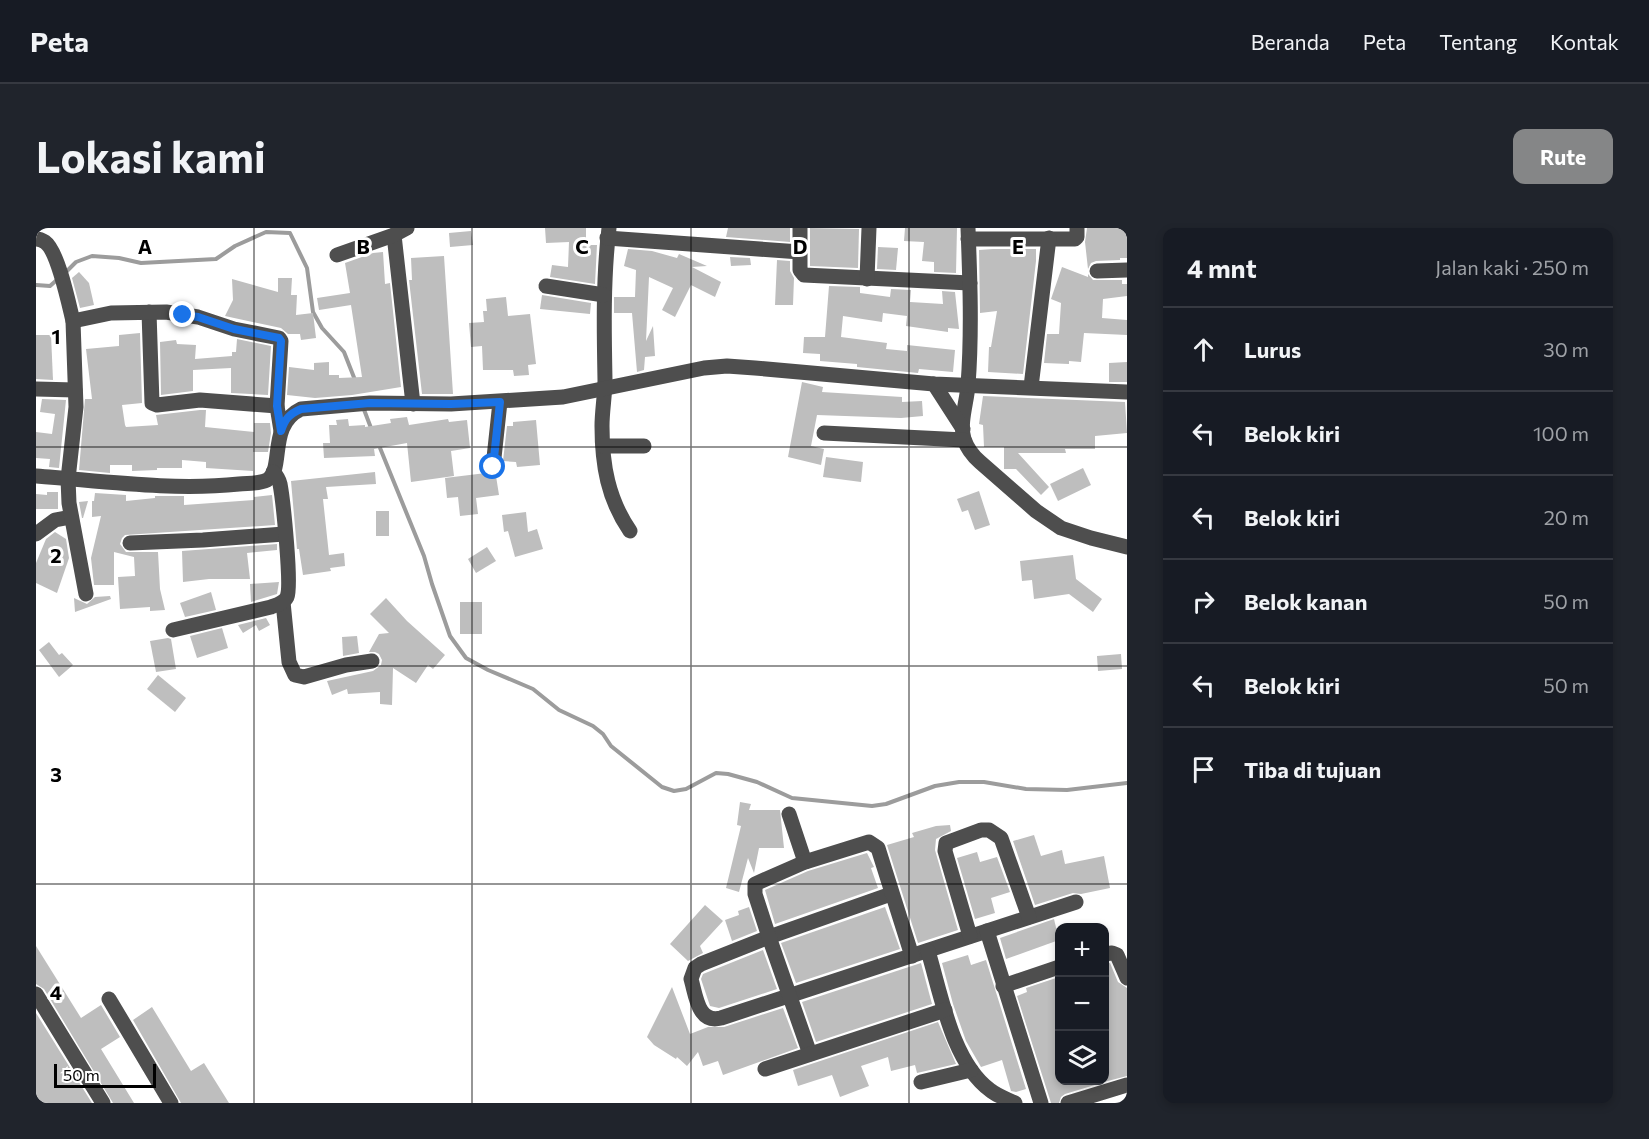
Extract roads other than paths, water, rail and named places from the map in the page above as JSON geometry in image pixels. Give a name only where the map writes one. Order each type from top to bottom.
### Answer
[{"type":"street","points":[[800,228],[800,270],[804,275],[970,283]]},
{"type":"street","points":[[867,279],[869,228]]},
{"type":"street","points":[[963,434],[968,385],[970,283],[968,234],[1075,239],[1077,228]]},
{"type":"street","points":[[337,255],[401,232],[412,404]]},
{"type":"street","points":[[630,531],[612,501],[603,446],[604,295],[608,233],[800,252]]},
{"type":"street","points":[[1032,387],[1049,238]]},
{"type":"street","points":[[36,239],[44,241],[49,246],[61,277],[73,321],[76,407],[68,479],[70,517],[86,594]]},
{"type":"street","points":[[1097,271],[1127,270]]},
{"type":"street","points":[[546,286],[604,295]]},
{"type":"street","points":[[73,321],[111,313],[149,312],[198,317],[234,329],[279,338],[281,341],[277,406],[281,431]]},
{"type":"street","points":[[149,312],[152,403],[157,405],[200,399],[277,406]]},
{"type":"street","points":[[36,476],[176,486],[230,485],[264,481],[270,478],[273,472],[285,419],[291,413],[301,409],[370,403],[500,402],[563,397],[682,371],[727,366],[934,384],[1127,392]]},
{"type":"street","points":[[934,384],[972,454],[1049,521],[1073,533],[1127,547]]},
{"type":"street","points":[[36,389],[75,390]]},
{"type":"street","points":[[493,467],[500,402]]},
{"type":"street","points":[[824,432],[963,434]]},
{"type":"street","points":[[603,446],[644,446]]},
{"type":"street","points":[[173,630],[271,607],[283,602],[287,597],[280,484],[273,472]]},
{"type":"street","points":[[36,534],[55,520],[70,517]]},
{"type":"street","points":[[130,543],[284,534]]},
{"type":"street","points":[[283,602],[289,662],[295,675],[304,676],[372,661]]},
{"type":"street","points":[[789,814],[805,862]]},
{"type":"street","points":[[970,936],[945,851],[946,843],[952,840],[989,830],[1001,838],[1029,917]]},
{"type":"street","points":[[810,1054],[755,894],[755,884],[805,862],[869,842],[873,843],[878,848],[912,956]]},
{"type":"street","points":[[891,894],[717,956],[695,968],[691,979],[700,1009],[706,1018],[713,1020],[1076,902]]},
{"type":"street","points":[[987,931],[1041,1103]]},
{"type":"street","points":[[928,951],[945,1010],[957,1043],[971,1070],[990,1091],[1015,1103]]},
{"type":"street","points":[[1117,955],[1127,978]]},
{"type":"street","points":[[1003,986],[1055,968]]},
{"type":"street","points":[[36,994],[103,1103]]},
{"type":"street","points":[[109,999],[171,1103]]},
{"type":"street","points":[[765,1069],[945,1010]]},
{"type":"street","points":[[921,1082],[971,1070]]},
{"type":"street","points":[[1068,1103],[1102,1086],[1127,1085]]},
{"type":"waterway","points":[[65,273],[76,262],[92,256],[119,258],[141,263],[216,259],[235,246],[266,232],[290,233],[307,268],[313,312],[322,328],[344,352],[355,380]]},
{"type":"waterway","points":[[36,285],[50,286],[59,278]]},
{"type":"waterway","points":[[363,407],[371,428]]},
{"type":"waterway","points":[[378,443],[424,556],[450,636],[466,658],[533,689],[559,710],[593,726],[603,734],[611,746],[662,787],[674,791],[686,789],[716,773],[728,774],[757,782],[792,798],[872,806],[886,804],[935,786],[959,782],[984,782],[1026,789],[1067,790],[1127,783]]}]
